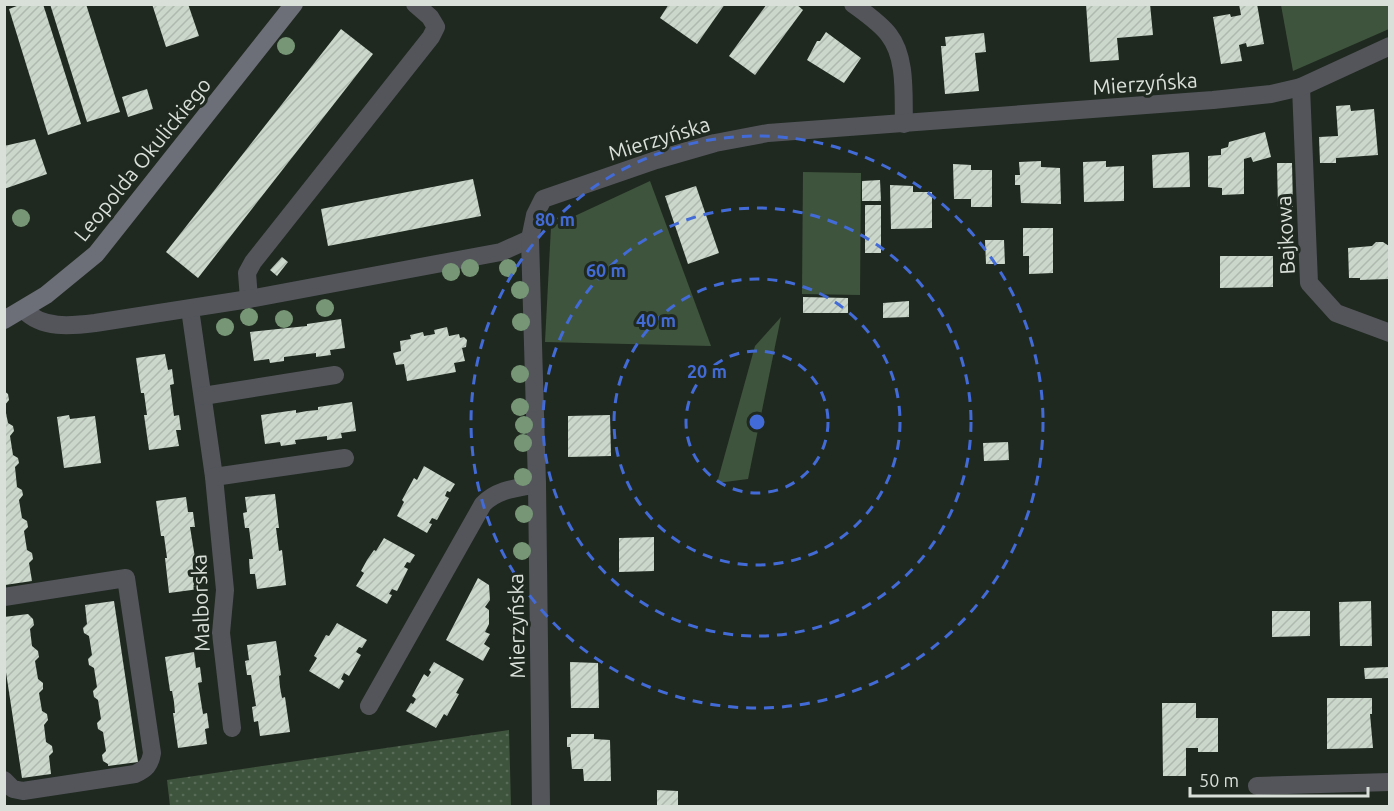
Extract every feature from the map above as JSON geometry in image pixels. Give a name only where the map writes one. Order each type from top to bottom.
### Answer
[{"type":"street","name":"Leopolda Okulickiego","points":[[4,320],[57,287],[96,254],[294,4]]},
{"type":"street","points":[[249,299],[247,273],[253,262],[431,37],[436,27],[430,17],[415,4]]},
{"type":"street","points":[[853,4],[890,36],[899,57],[903,86],[904,124]]},
{"type":"street","name":"Mierzyńska","points":[[541,807],[537,484],[530,239],[535,215],[543,200],[656,160],[716,143],[768,133],[1271,94],[1301,87],[1389,46]]},
{"type":"street","name":"Bajkowa","points":[[1301,87],[1309,283],[1336,313],[1389,333]]},
{"type":"street","points":[[24,309],[36,319],[46,323],[75,326],[249,299],[501,252],[530,239]]},
{"type":"street","name":"Malborska","points":[[190,309],[214,477],[225,590],[221,633],[232,728]]},
{"type":"street","points":[[203,396],[335,375]]},
{"type":"street","points":[[214,477],[345,458]]},
{"type":"street","points":[[369,706],[483,504],[492,495],[508,489],[537,484]]},
{"type":"street","points":[[4,597],[126,579],[152,753],[151,762],[144,770],[135,774],[23,791],[13,789],[4,780]]},
{"type":"street","points":[[1257,786],[1389,783]]},
{"type":"green space","points":[[1281,5],[1389,5],[1389,29],[1293,71]]},
{"type":"green space","points":[[803,172],[861,173],[860,295],[802,294]]},
{"type":"green space","points":[[650,181],[711,346],[545,342],[551,227]]},
{"type":"green space","points":[[781,317],[748,479],[717,483],[755,346]]},
{"type":"green space","points":[[509,730],[511,806],[170,806],[167,780]]},
{"type":"building","points":[[22,4],[43,4],[81,124],[48,135],[9,9]]},
{"type":"building","points":[[50,4],[86,4],[120,112],[87,122]]},
{"type":"building","points":[[152,4],[188,4],[199,36],[166,47]]},
{"type":"building","points":[[669,4],[725,4],[697,44],[660,18]]},
{"type":"building","points":[[767,4],[796,4],[803,10],[755,75],[729,56]]},
{"type":"building","points":[[1086,4],[1150,4],[1153,35],[1117,38],[1119,60],[1090,62]]},
{"type":"building","points":[[1239,4],[1257,4],[1264,44],[1247,47],[1246,43],[1239,45],[1242,61],[1221,64],[1213,17],[1241,15]]},
{"type":"building","points":[[341,29],[373,54],[198,278],[166,252]]},
{"type":"building","points":[[826,32],[861,58],[844,83],[807,60],[817,41],[820,41]]},
{"type":"building","points":[[984,33],[986,52],[975,53],[979,91],[945,94],[941,46],[946,46],[945,37]]},
{"type":"building","points":[[147,89],[153,109],[128,117],[122,97]]},
{"type":"building","points":[[1350,105],[1351,111],[1374,109],[1378,155],[1336,158],[1336,163],[1320,163],[1319,137],[1338,136],[1336,106]]},
{"type":"building","points":[[1265,132],[1271,157],[1253,162],[1251,157],[1244,159],[1244,194],[1222,195],[1222,188],[1208,187],[1208,156],[1221,155],[1221,149],[1228,147],[1229,142]]},
{"type":"building","points":[[35,139],[47,174],[4,189],[4,146]]},
{"type":"building","points":[[1189,152],[1190,187],[1153,188],[1152,155]]},
{"type":"building","points":[[1041,161],[1041,167],[1060,168],[1061,204],[1021,203],[1020,185],[1015,185],[1015,175],[1020,175],[1019,162]]},
{"type":"building","points":[[1106,161],[1106,167],[1124,166],[1124,201],[1084,202],[1083,162]]},
{"type":"building","points":[[1277,163],[1292,163],[1293,207],[1278,208]]},
{"type":"building","points":[[953,164],[971,165],[971,170],[992,170],[992,207],[971,207],[971,199],[954,199]]},
{"type":"building","points":[[473,179],[481,216],[328,246],[321,209]]},
{"type":"building","points":[[880,180],[881,201],[862,201],[862,181]]},
{"type":"building","points":[[890,185],[913,186],[913,192],[932,192],[932,228],[891,229]]},
{"type":"building","points":[[696,186],[719,253],[688,264],[665,196]]},
{"type":"building","points":[[865,205],[881,205],[881,253],[865,253]]},
{"type":"building","points":[[1023,228],[1053,228],[1053,273],[1029,274],[1029,256],[1023,256]]},
{"type":"building","points":[[985,240],[1004,240],[1005,264],[986,264]]},
{"type":"building","points":[[1376,242],[1383,242],[1389,246],[1389,279],[1349,278],[1348,248],[1372,246]]},
{"type":"building","points":[[1220,256],[1273,256],[1273,287],[1220,288]]},
{"type":"building","points":[[282,257],[288,262],[277,276],[270,270]]},
{"type":"building","points":[[803,297],[848,298],[848,313],[803,313]]},
{"type":"building","points":[[909,301],[909,317],[883,318],[883,303]]},
{"type":"building","points":[[341,319],[345,348],[330,350],[331,355],[316,357],[316,353],[284,357],[284,361],[270,363],[269,359],[254,361],[250,332],[307,326],[307,324]]},
{"type":"building","points":[[447,327],[449,336],[459,334],[460,338],[464,337],[467,340],[466,347],[462,348],[465,361],[454,363],[456,372],[407,381],[404,364],[396,365],[393,353],[401,351],[400,341],[411,339],[410,335],[423,332],[424,336],[435,334],[434,330]]},
{"type":"building","points":[[165,354],[168,370],[172,369],[174,384],[170,385],[174,416],[179,415],[181,430],[176,430],[179,446],[149,450],[144,415],[147,415],[144,393],[141,393],[136,358]]},
{"type":"building","points":[[4,391],[8,394],[9,400],[4,406]]},
{"type":"building","points":[[352,402],[356,431],[341,433],[342,438],[327,440],[327,436],[295,440],[296,444],[281,446],[280,442],[265,444],[261,415],[296,410],[296,413],[318,410],[318,407]]},
{"type":"building","points":[[5,408],[8,423],[13,426],[14,431],[10,436],[13,455],[18,458],[19,463],[15,467],[17,487],[22,490],[23,495],[19,500],[22,518],[27,521],[28,527],[24,531],[27,550],[32,553],[33,559],[29,563],[32,581],[5,585]]},
{"type":"building","points":[[69,415],[70,419],[95,416],[101,463],[64,468],[57,417]]},
{"type":"building","points":[[610,415],[611,456],[568,457],[568,416]]},
{"type":"building","points":[[1008,442],[1009,460],[984,461],[983,443]]},
{"type":"building","points":[[424,466],[455,484],[450,492],[447,491],[445,496],[449,498],[437,520],[432,518],[429,523],[432,524],[427,533],[397,516],[404,502],[402,500],[414,478],[417,480]]},
{"type":"building","points":[[275,494],[279,528],[276,528],[279,551],[282,550],[286,585],[257,589],[255,574],[250,574],[249,559],[253,559],[249,528],[245,528],[243,513],[247,512],[245,497]]},
{"type":"building","points":[[186,497],[188,512],[193,512],[195,527],[190,527],[195,558],[199,558],[201,573],[197,573],[199,589],[169,593],[164,536],[161,536],[156,501]]},
{"type":"building","points":[[654,537],[654,571],[619,572],[619,538]]},
{"type":"building","points":[[384,538],[415,555],[404,567],[408,569],[397,591],[392,589],[389,594],[392,595],[387,604],[356,586],[364,573],[361,571],[367,560]]},
{"type":"building","points":[[478,578],[489,585],[490,600],[485,607],[489,610],[489,624],[485,632],[490,634],[484,644],[490,648],[483,661],[446,640]]},
{"type":"building","points":[[114,601],[138,762],[108,766],[103,761],[102,755],[106,751],[103,732],[98,729],[97,723],[101,719],[98,700],[94,697],[93,691],[97,687],[94,668],[89,665],[88,659],[92,655],[89,636],[84,633],[83,628],[87,624],[85,605]]},
{"type":"building","points":[[1371,601],[1372,646],[1340,646],[1339,602]]},
{"type":"building","points":[[1272,611],[1310,611],[1310,636],[1272,637]]},
{"type":"building","points":[[28,614],[33,619],[34,625],[30,629],[32,646],[38,651],[39,657],[35,661],[38,679],[43,683],[43,689],[39,693],[42,711],[47,714],[48,720],[44,725],[46,742],[52,746],[53,752],[49,756],[51,774],[22,778],[4,659],[4,617]]},
{"type":"building","points":[[337,623],[367,640],[356,652],[361,655],[349,676],[344,673],[341,679],[344,681],[339,689],[309,671],[317,658],[314,656],[326,635],[329,636]]},
{"type":"building","points":[[276,641],[281,675],[279,676],[280,687],[282,698],[285,697],[290,732],[260,736],[258,721],[254,722],[252,707],[256,706],[251,675],[247,675],[245,661],[249,660],[247,645]]},
{"type":"building","points":[[194,652],[196,668],[200,667],[202,682],[198,683],[203,714],[207,713],[209,728],[205,729],[207,744],[178,748],[173,713],[175,713],[174,702],[165,657]]},
{"type":"building","points":[[434,662],[464,679],[447,716],[444,714],[436,728],[406,711],[416,699],[412,696],[424,674],[428,677]]},
{"type":"building","points":[[570,662],[598,663],[599,708],[571,708]]},
{"type":"building","points":[[1389,667],[1389,678],[1365,679],[1364,668]]},
{"type":"building","points":[[1327,698],[1372,698],[1372,714],[1370,714],[1373,748],[1327,749]]},
{"type":"building","points":[[1162,703],[1196,703],[1196,718],[1218,718],[1218,752],[1198,752],[1198,748],[1186,748],[1186,776],[1163,776]]},
{"type":"building","points":[[571,734],[594,734],[594,739],[610,740],[611,781],[584,781],[583,769],[572,769],[570,747],[567,747],[567,737],[571,737]]},
{"type":"building","points":[[657,790],[678,791],[678,806],[657,806]]}]
